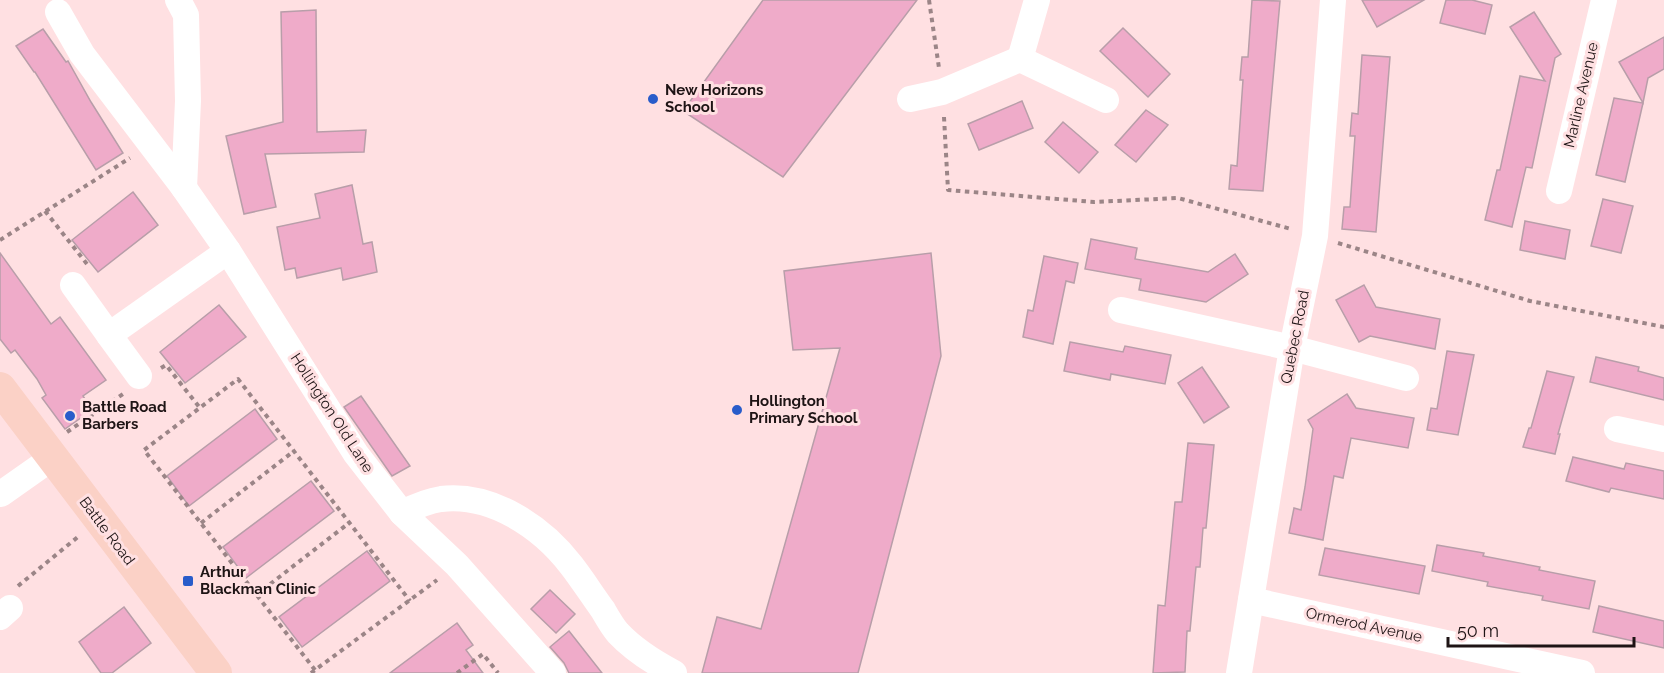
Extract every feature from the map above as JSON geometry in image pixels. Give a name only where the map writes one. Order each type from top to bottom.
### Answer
[{"type":"main road","name":"Battle Road","points":[[0,388],[216,673]]},
{"type":"street","points":[[178,0],[186,15],[188,90],[184,188]]},
{"type":"street","points":[[1020,59],[1037,0]]},
{"type":"street","name":"Quebec Road","points":[[1239,673],[1292,348],[1315,236],[1333,0]]},
{"type":"street","name":"Marline Avenue","points":[[1558,191],[1604,0]]},
{"type":"street","name":"Hollington Old Lane","points":[[58,12],[82,54],[184,188],[228,251],[356,454],[402,513],[457,565],[553,673]]},
{"type":"street","points":[[910,99],[942,92],[1020,59],[1106,100]]},
{"type":"street","points":[[109,335],[228,251]]},
{"type":"street","points":[[73,285],[140,380]]},
{"type":"street","points":[[1121,310],[1292,348],[1406,378]]},
{"type":"street","points":[[1617,429],[1664,439]]},
{"type":"street","points":[[1,494],[52,458]]},
{"type":"street","points":[[402,513],[441,499],[481,501],[501,508],[540,534],[569,562],[617,632],[648,660],[674,673]]},
{"type":"street","name":"Ormerod Avenue","points":[[1251,600],[1582,673]]},
{"type":"path","points":[[929,0],[942,92],[948,190],[1094,202],[1178,198],[1315,236],[1530,301],[1664,327]]},
{"type":"path","points":[[0,240],[151,145]]},
{"type":"path","points":[[45,211],[93,271],[73,285]]},
{"type":"path","points":[[72,428],[140,380],[166,365],[200,408]]},
{"type":"path","points":[[410,601],[238,379],[144,450],[313,672],[410,601],[457,565]]},
{"type":"path","points":[[201,523],[294,451]]},
{"type":"path","points":[[5,613],[12,591],[75,538],[99,521]]},
{"type":"path","points":[[256,595],[349,523]]},
{"type":"path","points":[[457,673],[483,654],[498,673]]},
{"type":"building","points":[[763,0],[917,0],[783,177],[683,111]]},
{"type":"building","points":[[1252,0],[1280,1],[1263,191],[1229,189],[1231,165],[1237,166],[1243,80],[1240,80],[1242,57],[1248,57]]},
{"type":"building","points":[[1362,0],[1424,0],[1377,27]]},
{"type":"building","points":[[1446,0],[1472,0],[1492,5],[1485,34],[1440,23]]},
{"type":"building","points":[[316,10],[317,132],[366,130],[364,152],[265,154],[276,207],[244,214],[226,136],[283,122],[281,12]]},
{"type":"building","points":[[1534,12],[1561,54],[1555,58],[1532,168],[1526,167],[1512,227],[1485,220],[1497,170],[1500,170],[1520,76],[1545,81],[1510,27]]},
{"type":"building","points":[[1123,28],[1170,74],[1148,97],[1100,51]]},
{"type":"building","points":[[43,29],[66,62],[68,61],[123,153],[96,170],[35,72],[16,46]]},
{"type":"building","points":[[1664,37],[1664,69],[1648,78],[1643,103],[1619,62]]},
{"type":"building","points":[[1362,55],[1390,57],[1376,232],[1342,229],[1344,207],[1350,207],[1355,136],[1350,136],[1352,113],[1358,114]]},
{"type":"building","points":[[1614,98],[1643,103],[1625,182],[1596,175]]},
{"type":"building","points":[[1022,101],[1033,128],[979,150],[968,124]]},
{"type":"building","points":[[1146,110],[1168,125],[1136,162],[1115,145]]},
{"type":"building","points":[[1063,122],[1098,152],[1079,173],[1045,142]]},
{"type":"building","points":[[352,185],[363,244],[372,242],[377,272],[343,280],[341,268],[297,278],[295,268],[285,270],[277,227],[320,218],[315,194]]},
{"type":"building","points":[[133,192],[158,225],[98,272],[72,240]]},
{"type":"building","points":[[1603,199],[1633,206],[1621,253],[1591,246]]},
{"type":"building","points":[[1525,221],[1570,230],[1565,259],[1520,250]]},
{"type":"building","points":[[1091,239],[1137,248],[1135,259],[1208,272],[1235,254],[1248,274],[1206,302],[1139,290],[1141,279],[1085,269]]},
{"type":"building","points":[[0,253],[51,324],[60,317],[106,380],[83,396],[92,410],[65,429],[42,398],[46,395],[37,379],[15,350],[11,353],[0,339]]},
{"type":"building","points":[[931,253],[941,356],[858,673],[702,673],[717,617],[761,629],[840,348],[793,350],[784,271]]},
{"type":"building","points":[[1044,256],[1078,263],[1074,283],[1066,281],[1053,344],[1023,337],[1028,310],[1033,311]]},
{"type":"building","points":[[1364,285],[1376,307],[1440,319],[1435,349],[1370,336],[1359,342],[1336,300]]},
{"type":"building","points":[[219,305],[246,337],[185,383],[160,352]]},
{"type":"building","points":[[1070,342],[1123,352],[1125,346],[1171,355],[1165,384],[1111,374],[1110,380],[1064,371]]},
{"type":"building","points":[[1447,351],[1474,355],[1458,435],[1427,430],[1431,408],[1437,409]]},
{"type":"building","points":[[1596,357],[1639,367],[1638,371],[1664,378],[1664,400],[1590,382]]},
{"type":"building","points":[[1202,367],[1229,407],[1204,423],[1178,383]]},
{"type":"building","points":[[1547,371],[1574,377],[1558,434],[1560,434],[1555,454],[1523,447],[1529,428],[1531,428]]},
{"type":"building","points":[[1347,394],[1356,408],[1414,418],[1408,448],[1351,438],[1343,478],[1334,476],[1323,540],[1289,533],[1294,508],[1301,510],[1305,487],[1313,429],[1308,420]]},
{"type":"building","points":[[361,396],[410,466],[392,476],[344,407]]},
{"type":"building","points":[[255,409],[277,439],[189,506],[167,476]]},
{"type":"building","points":[[1188,443],[1214,445],[1206,528],[1203,528],[1200,567],[1196,567],[1190,631],[1187,631],[1185,672],[1153,673],[1158,605],[1165,606],[1175,502],[1182,502]]},
{"type":"building","points":[[1573,457],[1624,469],[1626,463],[1664,471],[1664,499],[1611,488],[1609,492],[1566,481]]},
{"type":"building","points":[[311,481],[334,511],[246,578],[223,547]]},
{"type":"building","points":[[1437,545],[1484,553],[1483,556],[1595,581],[1589,609],[1542,600],[1543,596],[1487,586],[1488,582],[1432,571]]},
{"type":"building","points":[[1325,548],[1425,566],[1419,594],[1319,575]]},
{"type":"building","points":[[367,551],[390,581],[302,647],[279,617]]},
{"type":"building","points":[[550,590],[575,614],[556,633],[531,609]]},
{"type":"building","points":[[1599,606],[1664,621],[1664,648],[1593,632]]},
{"type":"building","points":[[124,607],[151,643],[112,673],[101,673],[79,642]]},
{"type":"building","points":[[457,623],[473,645],[466,650],[483,673],[390,673]]},
{"type":"building","points":[[569,631],[602,673],[569,673],[564,663],[550,647]]},
{"type":"place","name":"New Horizons School","points":[[653,99]]},
{"type":"place","name":"Hollington Primary School","points":[[737,410]]},
{"type":"place","name":"Battle Road Barbers","points":[[70,416]]},
{"type":"place","name":"Arthur Blackman Clinic","points":[[188,581]]}]
